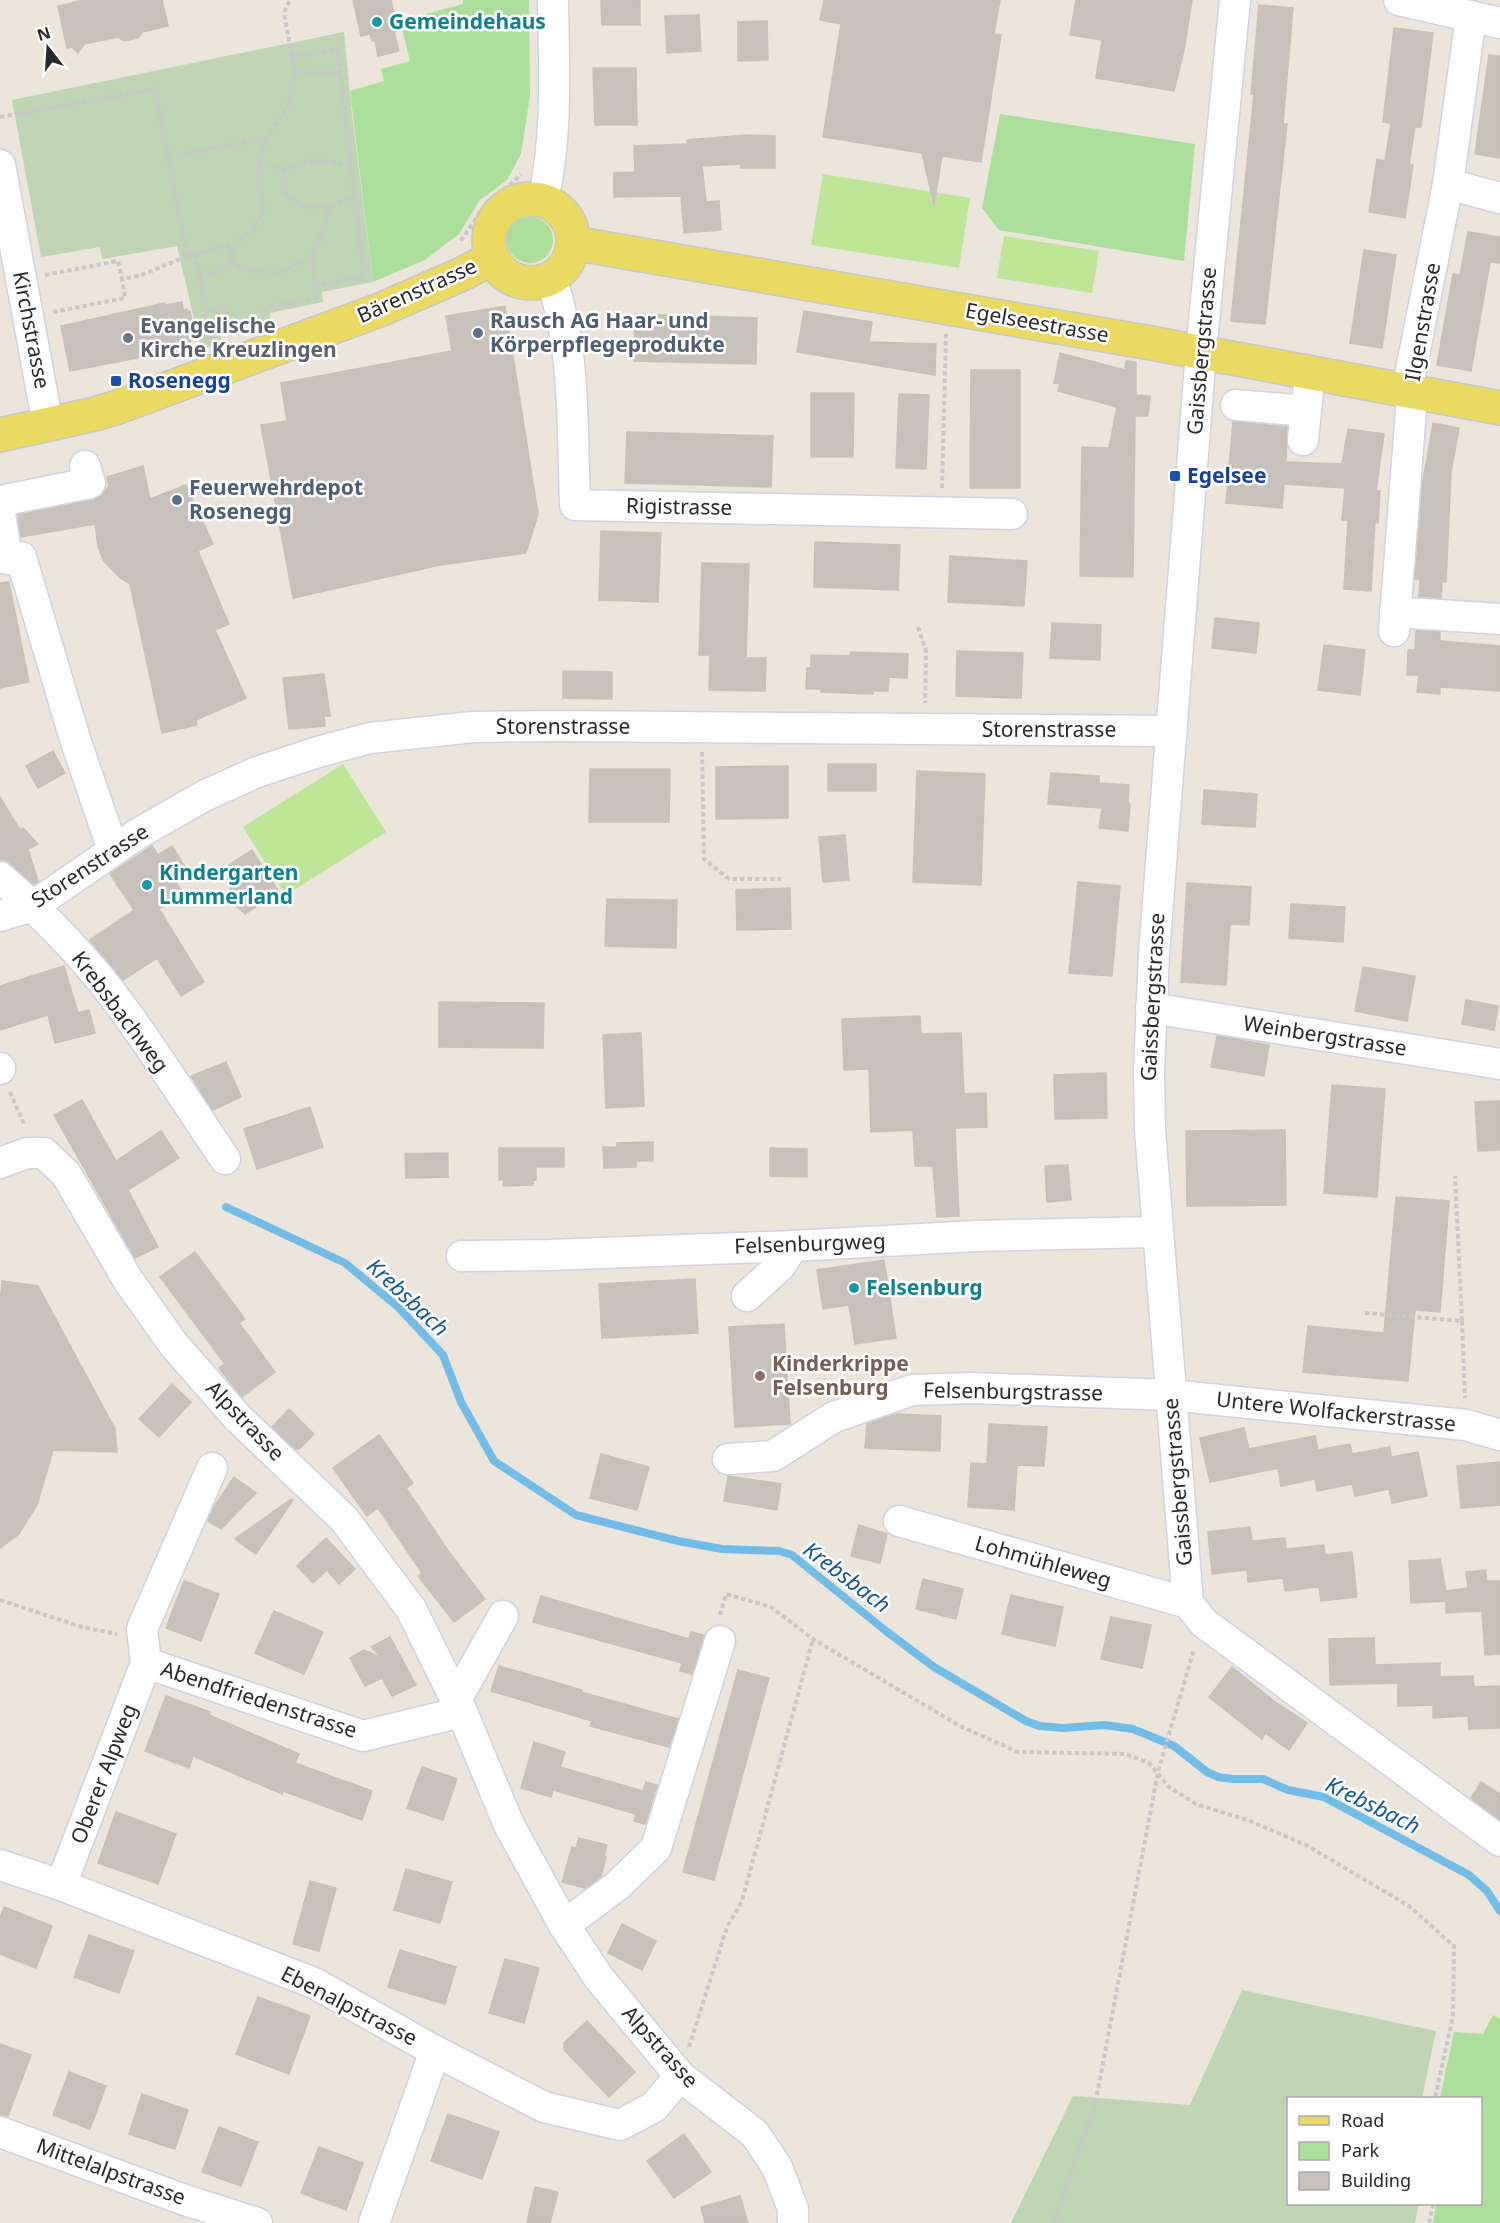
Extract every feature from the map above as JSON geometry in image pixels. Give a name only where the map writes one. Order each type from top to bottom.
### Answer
[{"type":"main road","points":[[530,199],[543,200],[556,206],[566,216],[572,229],[573,243],[570,257],[562,269],[551,278],[538,282],[524,282],[500,269],[493,258],[489,244],[490,231],[500,213],[516,201],[530,199]]},
{"type":"main road","name":"Egelseestrasse","points":[[573,243],[1201,352],[1500,408]]},
{"type":"main road","name":"Bärenstrasse","points":[[0,435],[121,406],[382,309],[493,258]]},
{"type":"street","points":[[543,200],[551,163],[554,77],[553,0]]},
{"type":"street","name":"Gaissbergstrasse","points":[[1196,1613],[1170,1395],[1157,1232],[1150,1130],[1151,1008],[1201,352],[1235,0]]},
{"type":"street","points":[[1399,0],[1500,23]]},
{"type":"street","name":"Ilgenstrasse","points":[[1471,16],[1448,184],[1410,375],[1411,391],[1394,621],[1500,619]]},
{"type":"street","name":"Kirchstrasse","points":[[0,165],[13,274],[48,425]]},
{"type":"street","points":[[1448,184],[1500,198]]},
{"type":"street","name":"Rigistrasse","points":[[551,278],[562,318],[568,360],[575,506],[1012,514]]},
{"type":"street","points":[[1236,405],[1305,426],[1310,373]]},
{"type":"street","points":[[0,501],[90,483],[85,466]]},
{"type":"street","points":[[0,513],[7,559],[21,557],[75,739],[114,850]]},
{"type":"street","name":"Storenstrasse","points":[[0,916],[33,906],[139,833],[204,796],[257,771],[370,738],[473,727],[1172,730]]},
{"type":"street","name":"Krebsbachweg","points":[[0,877],[33,906],[80,955],[122,1007],[225,1159]]},
{"type":"street","name":"Weinbergstrasse","points":[[1151,1008],[1500,1064]]},
{"type":"street","name":"Alpstrasse","points":[[13,1158],[44,1153],[66,1174],[128,1280],[174,1345],[238,1418],[344,1519],[411,1609],[459,1706],[509,1825],[564,1925],[598,1978],[680,2076],[754,2134],[777,2167],[793,2209],[793,2223]]},
{"type":"street","name":"Felsenburgweg","points":[[462,1256],[793,1246],[998,1235],[1157,1232]]},
{"type":"street","points":[[747,1296],[780,1266],[793,1246]]},
{"type":"street","name":"Felsenburgstrasse","points":[[728,1459],[773,1456],[834,1418],[912,1390],[971,1388],[1170,1395]]},
{"type":"street","name":"Untere Wolfackerstrasse","points":[[1170,1395],[1466,1425],[1500,1435]]},
{"type":"street","points":[[146,1663],[142,1629],[212,1468]]},
{"type":"street","name":"Lohmühleweg","points":[[899,1521],[1196,1613]]},
{"type":"street","points":[[1196,1613],[1500,1841]]},
{"type":"street","points":[[459,1706],[503,1616]]},
{"type":"street","points":[[564,1925],[617,1886],[656,1848],[720,1641]]},
{"type":"street","name":"Abendfriedenstrasse","points":[[146,1663],[363,1736],[459,1706]]},
{"type":"street","name":"Oberer Alpweg","points":[[61,1885],[146,1663]]},
{"type":"street","name":"Ebenalpstrasse","points":[[0,1865],[61,1885],[314,1983],[435,2051],[544,2107],[620,2125],[654,2107],[680,2076]]},
{"type":"street","points":[[374,2223],[435,2051]]},
{"type":"street","name":"Mittelalpstrasse","points":[[0,2132],[182,2199],[257,2223]]},
{"type":"path","points":[[122,279],[150,272],[187,256],[233,245],[252,232],[263,211],[258,161],[267,138],[290,104],[295,72],[284,13],[290,0]]},
{"type":"path","points":[[292,57],[338,49],[364,276],[315,286]]},
{"type":"path","points":[[295,72],[340,74]]},
{"type":"path","points":[[0,117],[155,88],[187,256]]},
{"type":"path","points":[[168,157],[267,138]]},
{"type":"path","points":[[258,161],[285,170],[301,164],[328,160],[350,166]]},
{"type":"path","points":[[458,245],[466,237],[487,202],[511,183],[522,172],[525,165]]},
{"type":"path","points":[[285,170],[283,191],[300,206],[330,207],[354,196]]},
{"type":"path","points":[[205,312],[225,309],[228,323],[262,316],[268,307],[317,298],[313,257],[330,207]]},
{"type":"path","points":[[199,274],[212,274],[230,262],[233,245]]},
{"type":"path","points":[[196,254],[209,339],[226,337]]},
{"type":"path","points":[[230,262],[246,270],[277,273],[313,257]]},
{"type":"path","points":[[13,274],[43,263],[45,276],[118,261],[125,298],[52,312]]},
{"type":"path","points":[[941,513],[947,308]]},
{"type":"path","points":[[918,627],[926,651],[924,729]]},
{"type":"path","points":[[702,727],[704,859],[729,879],[781,879]]},
{"type":"path","points":[[0,1069],[25,1126],[13,1158]]},
{"type":"path","points":[[1455,1176],[1466,1425]]},
{"type":"path","points":[[1365,1313],[1462,1321]]},
{"type":"path","points":[[722,1608],[726,1594],[771,1607],[813,1639],[960,1726],[1018,1752],[1126,1754],[1149,1763],[1170,1787],[1196,1804],[1250,1821],[1315,1850],[1410,1906],[1454,1946],[1453,2016],[1435,2097]]},
{"type":"path","name":"Abendfriedenstrasse","points":[[0,1600],[82,1628],[122,1635],[146,1663]]},
{"type":"path","points":[[1053,2223],[1096,2100],[1158,1772],[1190,1662],[1196,1613]]},
{"type":"path","points":[[680,2076],[727,1927],[742,1901],[813,1639]]},
{"type":"path","points":[[1429,2223],[1433,2205]]},
{"type":"green space","points":[[463,0],[529,0],[530,95],[521,154],[507,180],[480,200],[459,234],[425,260],[373,282],[350,91],[384,81],[381,69],[410,61],[400,21],[463,4]]},
{"type":"green space","points":[[344,32],[373,282],[322,292],[323,302],[270,313],[271,323],[220,334],[222,343],[201,349],[177,246],[102,259],[100,247],[41,257],[12,100]]},
{"type":"green space","points":[[1000,114],[1195,144],[1184,261],[999,230],[982,208]]},
{"type":"green space","points":[[823,174],[970,198],[959,268],[811,245]]},
{"type":"green space","points":[[530,217],[539,218],[546,224],[552,231],[552,249],[546,256],[539,262],[530,263],[521,262],[514,256],[508,249],[507,240],[508,231],[514,224],[521,218]]},
{"type":"green space","points":[[1004,236],[1099,251],[1092,293],[997,278]]},
{"type":"green space","points":[[343,764],[386,832],[286,895],[243,827]]},
{"type":"green space","points":[[1242,1990],[1436,2031],[1422,2097],[1287,2097],[1287,2205],[1419,2205],[1415,2223],[1011,2223],[1073,2096],[1190,2105]]},
{"type":"green space","points":[[1493,2015],[1500,2019],[1500,2223],[1433,2223],[1436,2205],[1482,2205],[1482,2097],[1440,2097],[1454,2032],[1483,2034]]},
{"type":"building","points":[[84,0],[162,0],[168,26],[142,32],[138,38],[124,41],[118,37],[84,44],[78,53],[72,47],[67,48],[58,6]]},
{"type":"building","name":"Gemeindehaus","points":[[353,0],[391,0],[398,31],[394,32],[399,51],[378,56],[375,40],[372,41],[370,34],[361,36]]},
{"type":"building","points":[[601,0],[640,0],[640,25],[602,25]]},
{"type":"building","points":[[824,0],[1000,0],[994,34],[1001,35],[981,162],[942,156],[934,205],[922,153],[823,137],[841,24],[820,20]]},
{"type":"building","points":[[1076,0],[1192,0],[1184,50],[1174,91],[1096,78],[1102,40],[1070,35]]},
{"type":"building","points":[[1259,5],[1293,8],[1283,124],[1287,124],[1265,324],[1231,321],[1254,94],[1251,94]]},
{"type":"building","points":[[699,15],[701,51],[667,53],[665,16]]},
{"type":"building","points":[[767,21],[768,60],[738,61],[738,22]]},
{"type":"building","points":[[1394,28],[1433,33],[1421,127],[1415,127],[1409,164],[1413,165],[1405,218],[1369,212],[1377,159],[1385,161],[1391,123],[1383,122]]},
{"type":"building","points":[[1489,55],[1500,56],[1500,158],[1475,154]]},
{"type":"building","points":[[593,68],[636,68],[637,125],[595,125]]},
{"type":"building","points":[[746,135],[775,136],[775,168],[741,168],[741,164],[702,166],[706,202],[719,201],[721,230],[684,233],[681,196],[614,197],[614,173],[635,172],[634,146],[687,144],[687,140]]},
{"type":"building","points":[[1468,232],[1500,237],[1500,263],[1490,262],[1471,371],[1437,365],[1453,274],[1460,275]]},
{"type":"building","points":[[1364,250],[1396,255],[1382,348],[1350,343]]},
{"type":"building","name":"Evangelische Kirche Kreuzlingen","points":[[182,302],[183,310],[190,311],[195,336],[190,341],[191,348],[70,371],[61,326],[165,303],[165,305]]},
{"type":"building","points":[[505,306],[538,514],[526,553],[440,565],[293,598],[261,425],[287,421],[281,383],[452,351],[446,316]]},
{"type":"building","points":[[804,311],[872,322],[869,342],[936,344],[935,375],[797,352]]},
{"type":"building","points":[[635,314],[757,318],[756,364],[634,361]]},
{"type":"building","points":[[1060,353],[1125,370],[1126,361],[1136,362],[1136,395],[1150,396],[1148,416],[1135,416],[1133,577],[1080,576],[1082,447],[1109,448],[1117,407],[1058,391],[1060,384],[1054,383]]},
{"type":"building","points":[[971,370],[1020,370],[1020,488],[970,488]]},
{"type":"building","points":[[811,393],[854,393],[853,457],[811,457]]},
{"type":"building","points":[[899,394],[929,395],[926,469],[896,468]]},
{"type":"building","points":[[1233,422],[1287,427],[1286,462],[1342,464],[1348,429],[1384,434],[1376,491],[1380,491],[1378,523],[1375,522],[1371,591],[1344,589],[1348,520],[1342,520],[1345,488],[1284,484],[1282,508],[1226,503]]},
{"type":"building","points":[[1433,423],[1459,428],[1451,472],[1446,582],[1442,581],[1441,598],[1419,596],[1420,579],[1415,579],[1423,481]]},
{"type":"building","points":[[627,432],[773,436],[771,487],[625,483]]},
{"type":"building","points":[[143,466],[150,499],[186,485],[213,544],[198,551],[229,624],[215,630],[246,698],[196,720],[197,725],[162,733],[130,584],[119,577],[104,561],[98,547],[95,524],[21,537],[18,515],[94,500],[101,496],[109,486],[107,477]]},
{"type":"building","points":[[601,531],[661,533],[658,602],[599,600]]},
{"type":"building","points":[[815,542],[900,545],[898,590],[814,587]]},
{"type":"building","points":[[950,556],[1027,561],[1024,606],[948,602]]},
{"type":"building","points":[[702,563],[749,564],[746,658],[766,658],[765,691],[709,690],[710,655],[699,655]]},
{"type":"building","points":[[9,582],[29,682],[0,688],[0,583]]},
{"type":"building","points":[[1215,618],[1259,623],[1256,653],[1212,648]]},
{"type":"building","points":[[1052,623],[1101,625],[1100,660],[1050,658]]},
{"type":"building","points":[[1416,631],[1440,632],[1440,641],[1500,646],[1500,691],[1440,687],[1440,694],[1417,692],[1419,675],[1407,675],[1408,650],[1415,650]]},
{"type":"building","points":[[1324,645],[1365,650],[1360,695],[1318,690]]},
{"type":"building","points":[[957,651],[1023,653],[1021,698],[956,696]]},
{"type":"building","points":[[851,652],[908,654],[907,678],[889,677],[888,691],[873,691],[873,694],[821,692],[821,689],[806,689],[807,668],[811,668],[811,655],[850,656]]},
{"type":"building","points":[[563,671],[612,672],[612,699],[563,698]]},
{"type":"building","points":[[324,674],[330,716],[324,716],[325,726],[289,729],[283,678]]},
{"type":"building","points":[[53,751],[65,773],[38,788],[26,766]]},
{"type":"building","points":[[828,764],[876,764],[876,791],[828,791]]},
{"type":"building","points":[[788,766],[788,818],[716,819],[716,767]]},
{"type":"building","points":[[590,769],[670,769],[669,822],[589,822]]},
{"type":"building","points":[[917,771],[985,774],[981,885],[913,882]]},
{"type":"building","points":[[1051,773],[1099,776],[1099,783],[1129,785],[1128,831],[1099,828],[1102,808],[1048,804]]},
{"type":"building","points":[[1204,790],[1257,794],[1255,827],[1202,824]]},
{"type":"building","points":[[0,797],[20,830],[23,828],[38,844],[28,849],[38,881],[34,884],[11,864],[0,860]]},
{"type":"building","points":[[845,835],[849,880],[823,882],[819,837]]},
{"type":"building","points":[[152,846],[158,855],[172,846],[185,867],[172,876],[183,893],[159,909],[204,982],[181,996],[157,958],[123,980],[90,940],[134,910],[110,874]]},
{"type":"building","points":[[252,850],[279,892],[245,914],[233,902],[230,891],[229,865]]},
{"type":"building","points":[[1078,882],[1120,886],[1112,976],[1069,973]]},
{"type":"building","points":[[1187,883],[1251,887],[1249,925],[1230,924],[1226,985],[1181,982]]},
{"type":"building","points":[[790,888],[791,929],[737,930],[736,890]]},
{"type":"building","points":[[607,899],[677,900],[676,948],[605,946]]},
{"type":"building","points":[[1291,904],[1345,907],[1343,942],[1289,938]]},
{"type":"building","points":[[64,966],[78,1013],[89,1010],[95,1033],[55,1043],[48,1015],[0,1030],[0,986]]},
{"type":"building","points":[[1363,967],[1415,976],[1407,1021],[1355,1011]]},
{"type":"building","points":[[1466,1000],[1498,1006],[1494,1030],[1462,1024]]},
{"type":"building","points":[[439,1002],[544,1003],[543,1048],[439,1047]]},
{"type":"building","points":[[920,1016],[921,1034],[961,1033],[964,1094],[986,1093],[987,1127],[955,1128],[959,1216],[937,1217],[933,1166],[915,1166],[913,1130],[871,1132],[869,1069],[844,1070],[842,1019]]},
{"type":"building","points":[[641,1033],[644,1106],[606,1108],[603,1035]]},
{"type":"building","points":[[1217,1036],[1269,1045],[1264,1076],[1211,1067]]},
{"type":"building","points":[[226,1062],[241,1097],[213,1110],[191,1076]]},
{"type":"building","points":[[1106,1073],[1107,1118],[1055,1119],[1054,1075]]},
{"type":"building","points":[[1332,1085],[1385,1089],[1377,1197],[1324,1193]]},
{"type":"building","points":[[82,1100],[116,1161],[161,1131],[179,1158],[128,1190],[158,1247],[135,1258],[54,1115]]},
{"type":"building","points":[[1500,1101],[1500,1150],[1478,1151],[1475,1102]]},
{"type":"building","points":[[310,1107],[323,1147],[257,1169],[244,1129]]},
{"type":"building","points":[[1285,1130],[1286,1205],[1187,1206],[1186,1131]]},
{"type":"building","points":[[653,1142],[653,1161],[636,1161],[636,1167],[604,1168],[603,1147],[617,1147],[617,1143]]},
{"type":"building","points":[[499,1148],[564,1148],[564,1167],[536,1167],[536,1180],[533,1180],[533,1185],[503,1186],[504,1179],[499,1180]]},
{"type":"building","points":[[770,1148],[807,1149],[807,1177],[770,1176]]},
{"type":"building","points":[[448,1153],[448,1177],[406,1178],[405,1154]]},
{"type":"building","points":[[1068,1165],[1071,1200],[1047,1202],[1045,1166]]},
{"type":"building","points":[[1396,1197],[1449,1201],[1440,1312],[1415,1310],[1408,1381],[1303,1372],[1308,1326],[1384,1333]]},
{"type":"building","points":[[195,1252],[245,1319],[239,1323],[275,1372],[242,1397],[219,1368],[225,1364],[160,1277]]},
{"type":"building","name":"Felsenburg","points":[[884,1260],[896,1338],[855,1344],[849,1305],[823,1309],[817,1270]]},
{"type":"building","points":[[695,1279],[698,1333],[602,1338],[599,1284]]},
{"type":"building","points":[[2,1281],[38,1286],[115,1429],[117,1452],[53,1450],[37,1505],[19,1534],[0,1548],[0,1305]]},
{"type":"building","name":"Kinderkrippe Felsenburg","points":[[784,1324],[790,1424],[735,1427],[729,1327]]},
{"type":"building","points":[[172,1384],[191,1402],[159,1437],[139,1419]]},
{"type":"building","points":[[289,1409],[314,1434],[299,1449],[295,1449],[272,1427]]},
{"type":"building","points":[[896,1414],[941,1416],[940,1451],[865,1448],[867,1424]]},
{"type":"building","points":[[989,1424],[1047,1427],[1044,1466],[1017,1465],[1014,1510],[968,1507],[971,1463],[987,1464]]},
{"type":"building","points":[[1244,1428],[1249,1449],[1315,1436],[1318,1450],[1350,1444],[1352,1454],[1390,1447],[1391,1457],[1418,1452],[1427,1496],[1392,1503],[1389,1489],[1355,1496],[1352,1484],[1317,1491],[1315,1479],[1281,1486],[1278,1468],[1210,1482],[1200,1438]]},
{"type":"building","points":[[379,1435],[413,1483],[406,1488],[449,1552],[485,1599],[454,1622],[418,1576],[422,1573],[378,1508],[367,1516],[333,1468]]},
{"type":"building","points":[[601,1454],[649,1467],[637,1510],[590,1498]]},
{"type":"building","points":[[1500,1462],[1500,1505],[1461,1508],[1457,1466]]},
{"type":"building","points":[[728,1476],[781,1484],[777,1510],[724,1501]]},
{"type":"building","points":[[234,1477],[256,1493],[221,1529],[208,1521],[215,1505]]},
{"type":"building","points":[[291,1499],[293,1500],[256,1554],[235,1539]]},
{"type":"building","points":[[859,1525],[887,1534],[880,1563],[851,1556]]},
{"type":"building","points":[[1250,1527],[1252,1541],[1285,1538],[1286,1549],[1324,1545],[1325,1555],[1352,1552],[1357,1597],[1321,1601],[1319,1587],[1285,1591],[1283,1578],[1248,1582],[1247,1570],[1212,1574],[1208,1532]]},
{"type":"building","points":[[326,1538],[355,1569],[339,1584],[327,1570],[313,1583],[297,1566]]},
{"type":"building","points":[[1440,1559],[1446,1591],[1468,1588],[1466,1572],[1486,1570],[1486,1581],[1500,1581],[1500,1654],[1485,1655],[1482,1611],[1446,1613],[1446,1601],[1411,1603],[1409,1561]]},
{"type":"building","points":[[923,1579],[963,1589],[956,1619],[916,1609]]},
{"type":"building","points":[[184,1581],[219,1594],[201,1641],[166,1628]]},
{"type":"building","points":[[1011,1595],[1063,1607],[1055,1646],[1002,1634]]},
{"type":"building","points":[[541,1596],[689,1639],[691,1632],[704,1635],[692,1674],[680,1671],[682,1663],[533,1622]]},
{"type":"building","points":[[274,1611],[323,1632],[304,1674],[255,1653]]},
{"type":"building","points":[[1111,1617],[1151,1625],[1142,1668],[1101,1659]]},
{"type":"building","points":[[390,1637],[416,1685],[392,1696],[382,1678],[365,1686],[350,1658],[364,1650],[382,1658],[371,1647]]},
{"type":"building","points":[[1374,1638],[1375,1665],[1440,1663],[1440,1677],[1473,1676],[1474,1687],[1500,1686],[1500,1728],[1469,1729],[1468,1716],[1433,1718],[1433,1705],[1398,1706],[1398,1683],[1330,1685],[1329,1639]]},
{"type":"building","points":[[499,1666],[678,1719],[669,1747],[590,1726],[592,1721],[491,1691]]},
{"type":"building","points":[[1232,1667],[1275,1702],[1307,1723],[1289,1750],[1265,1733],[1262,1739],[1209,1697]]},
{"type":"building","points":[[738,1670],[769,1678],[714,1880],[683,1872]]},
{"type":"building","points":[[166,1696],[210,1712],[209,1715],[299,1754],[295,1763],[372,1791],[362,1820],[283,1791],[282,1794],[193,1756],[189,1768],[145,1751]]},
{"type":"building","points":[[534,1742],[565,1752],[560,1767],[643,1791],[646,1782],[657,1785],[645,1824],[634,1821],[636,1814],[553,1790],[551,1797],[521,1788]]},
{"type":"building","points":[[422,1767],[457,1779],[443,1820],[407,1808]]},
{"type":"building","points":[[1481,1782],[1500,1794],[1500,1820],[1471,1798]]},
{"type":"building","points":[[116,1812],[176,1834],[158,1884],[98,1863]]},
{"type":"building","points":[[579,1838],[607,1845],[601,1877],[585,1888],[562,1882],[572,1847],[576,1848]]},
{"type":"building","points":[[406,1869],[452,1882],[440,1923],[394,1910]]},
{"type":"building","points":[[310,1881],[336,1888],[319,1951],[293,1944]]},
{"type":"building","points":[[4,1907],[52,1926],[36,1968],[0,1954],[0,1918]]},
{"type":"building","points":[[622,1924],[656,1941],[642,1970],[608,1953]]},
{"type":"building","points":[[89,1935],[134,1951],[119,1993],[74,1977]]},
{"type":"building","points":[[400,1950],[456,1967],[445,2004],[388,1987]]},
{"type":"building","points":[[505,1959],[539,1968],[524,2023],[489,2013]]},
{"type":"building","points":[[258,1997],[310,2016],[289,2074],[236,2054]]},
{"type":"building","points":[[587,2021],[635,2072],[609,2097],[564,2050],[564,2043]]},
{"type":"building","points":[[0,2044],[31,2055],[8,2116],[0,2115]]},
{"type":"building","points":[[69,2072],[106,2086],[90,2129],[53,2115]]},
{"type":"building","points":[[142,2094],[188,2110],[175,2149],[129,2134]]},
{"type":"building","points":[[448,2114],[499,2132],[482,2179],[431,2161]]},
{"type":"building","points":[[219,2127],[258,2142],[241,2186],[202,2172]]},
{"type":"building","points":[[684,2134],[711,2172],[674,2198],[647,2161]]},
{"type":"building","points":[[319,2147],[363,2163],[346,2210],[301,2193]]},
{"type":"building","points":[[535,2187],[558,2192],[550,2223],[527,2223]]},
{"type":"building","points":[[740,2196],[748,2223],[705,2223],[701,2207]]},
{"type":"waterway","name":"Krebsbach","points":[[226,1207],[345,1263],[398,1307],[443,1355],[461,1402],[494,1461],[576,1515],[678,1541],[722,1549],[779,1551],[792,1555],[934,1667],[1026,1721],[1039,1726],[1063,1728],[1104,1725],[1133,1729],[1174,1746],[1207,1772],[1218,1777],[1263,1779],[1288,1790],[1324,1797],[1469,1875],[1487,1891],[1500,1911]]},
{"type":"place","name":"Gemeindehaus","points":[[377,22]]},
{"type":"place","name":"Rausch AG Haar- und Körperpflegeprodukte","points":[[478,333]]},
{"type":"place","name":"Evangelische Kirche Kreuzlingen","points":[[128,338]]},
{"type":"place","name":"Rosenegg","points":[[116,381]]},
{"type":"place","name":"Egelsee","points":[[1175,476]]},
{"type":"place","name":"Feuerwehrdepot Rosenegg","points":[[177,500]]},
{"type":"place","name":"Kindergarten Lummerland","points":[[147,885]]},
{"type":"place","name":"Felsenburg","points":[[854,1288]]},
{"type":"place","name":"Kinderkrippe Felsenburg","points":[[760,1376]]}]
